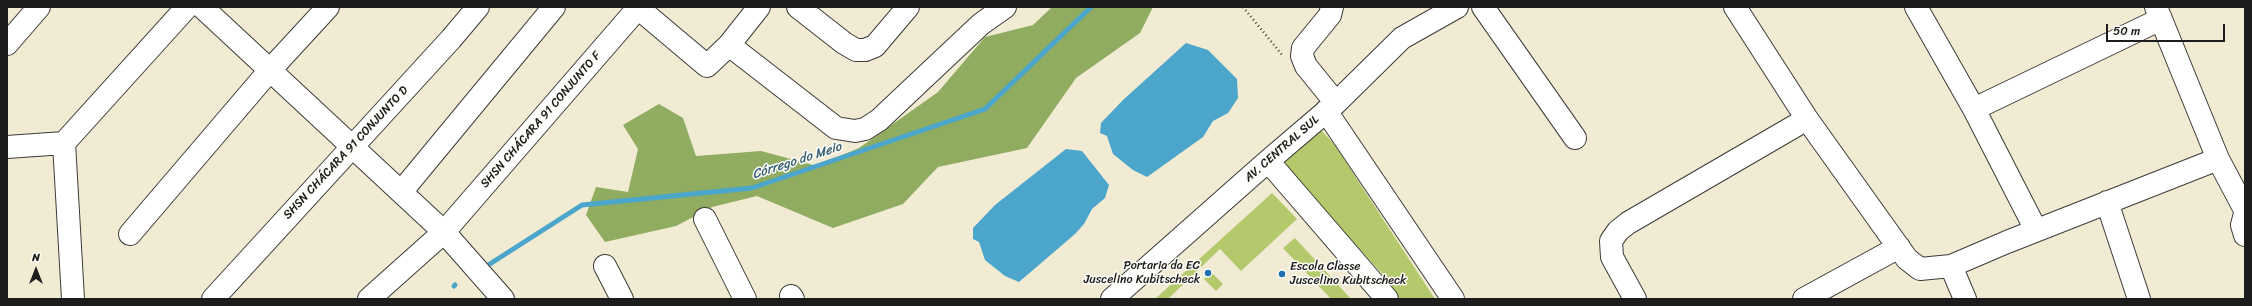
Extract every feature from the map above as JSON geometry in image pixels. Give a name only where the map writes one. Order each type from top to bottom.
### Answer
[{"type":"street","points":[[7,44],[39,7]]},
{"type":"street","points":[[7,147],[64,143],[187,7]]},
{"type":"street","points":[[202,7],[444,232],[501,297]]},
{"type":"street","points":[[130,234],[270,70],[328,7]]},
{"type":"street","name":"SHSN CHÁCARA 91 CONJUNTO D","points":[[213,299],[451,39],[478,7]]},
{"type":"street","points":[[401,192],[554,7]]},
{"type":"street","points":[[637,7],[707,66],[729,45],[759,7]]},
{"type":"street","name":"SHSN CHÁCARA 91 CONJUNTO F","points":[[369,299],[444,232],[637,7]]},
{"type":"street","points":[[798,7],[844,43],[856,50],[865,50],[875,46],[908,7]]},
{"type":"street","points":[[729,45],[836,128],[855,131],[865,129],[879,120],[981,24],[1005,7]]},
{"type":"street","points":[[1332,7],[1330,15],[1303,48],[1302,56],[1306,66],[1453,299]]},
{"type":"street","name":"AV. CENTRAL SUL","points":[[1112,299],[1331,107],[1402,38],[1457,7]]},
{"type":"street","points":[[1483,7],[1575,138]]},
{"type":"street","points":[[1735,7],[1807,119],[1907,259],[1920,269],[1951,266],[2036,230],[2218,159]]},
{"type":"street","points":[[1916,7],[1974,109],[2036,230]]},
{"type":"street","points":[[1974,109],[2158,13],[2218,159],[2245,210]]},
{"type":"street","points":[[1635,299],[1612,257],[1611,241],[1618,231],[1628,223],[1807,119]]},
{"type":"street","points":[[64,143],[73,299]]},
{"type":"street","points":[[1268,161],[1387,299]]},
{"type":"street","points":[[2107,202],[2139,299]]},
{"type":"street","points":[[2245,214],[2242,225],[2245,235]]},
{"type":"street","points":[[704,219],[745,299]]},
{"type":"street","points":[[1804,299],[1899,247]]},
{"type":"street","points":[[606,266],[622,299]]},
{"type":"street","points":[[1951,266],[1965,299]]},
{"type":"green space","points":[[1052,7],[1153,7],[1140,33],[1076,78],[1027,148],[938,167],[903,204],[833,228],[757,196],[712,207],[676,226],[605,242],[586,215],[596,187],[628,192],[638,149],[623,125],[659,104],[683,118],[696,156],[761,151],[817,166],[859,148],[938,92],[985,37],[1033,25]]},
{"type":"green space","points":[[1320,129],[1334,144],[1435,299],[1391,299],[1382,286],[1388,280],[1316,202],[1276,166]]},
{"type":"green space","points":[[1272,193],[1297,219],[1241,271],[1220,249],[1168,299],[1155,299]]},
{"type":"green space","points":[[1295,238],[1351,299],[1331,299],[1283,248]]},
{"type":"green space","points":[[1211,272],[1223,284],[1216,291],[1204,279]]},
{"type":"water","points":[[1186,43],[1208,50],[1237,79],[1238,98],[1228,113],[1213,121],[1203,137],[1147,177],[1133,170],[1113,154],[1107,136],[1100,133],[1101,123],[1123,100]]},
{"type":"water","points":[[1066,149],[1082,151],[1109,185],[1105,198],[1092,209],[1084,224],[1075,234],[1019,282],[1005,276],[985,260],[979,242],[973,239],[973,228],[995,205]]},
{"type":"waterway","name":"Córrego do Meio","points":[[482,269],[582,205],[752,188],[985,109],[1091,7]]},
{"type":"place","name":"Portaria da EC Juscelino Kubitscheck","points":[[1208,273]]},
{"type":"place","name":"Escola Classe Juscelino Kubitscheck","points":[[1282,274]]}]
